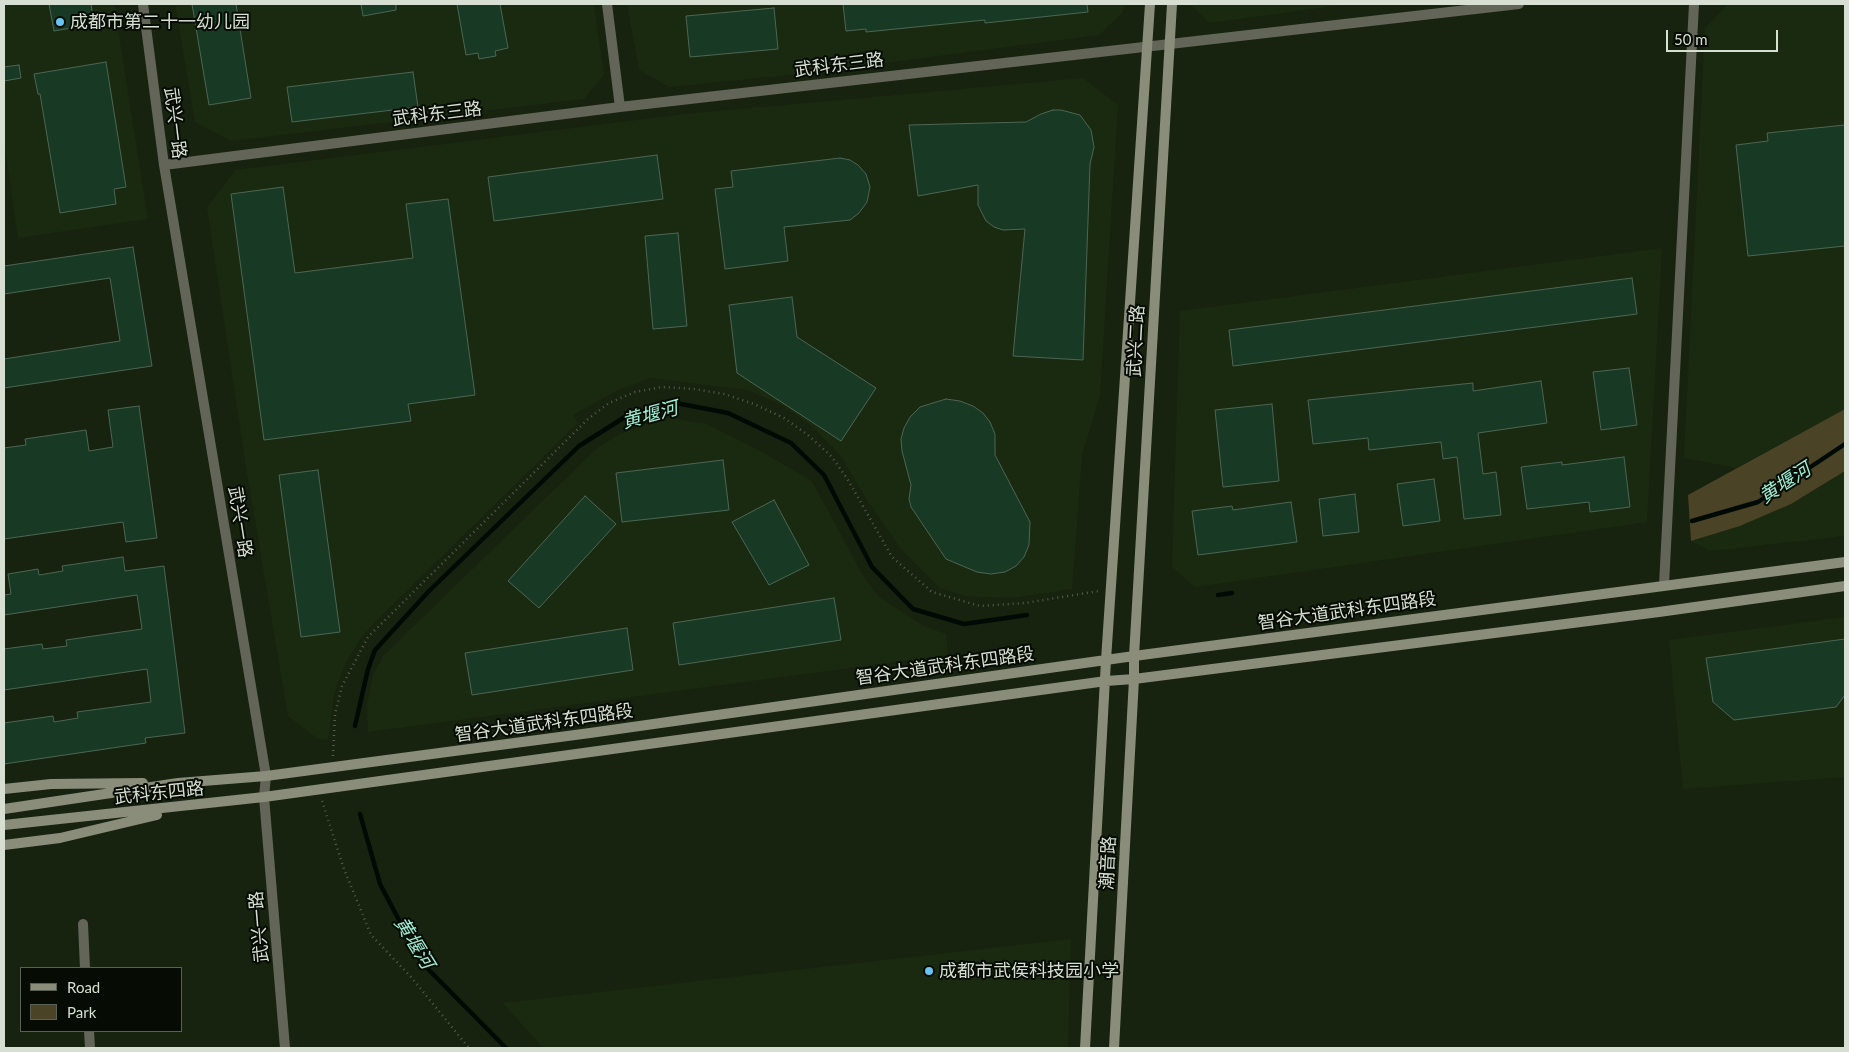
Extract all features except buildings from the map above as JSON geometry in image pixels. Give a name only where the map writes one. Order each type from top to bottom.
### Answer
[{"type":"main road","name":"潮音路","points":[[1085,1048],[1106,660],[1150,4]]},
{"type":"main road","name":"武兴二路","points":[[1134,679],[1172,4]]},
{"type":"main road","name":"智谷大道武科东四路段","points":[[4,809],[178,783],[266,776],[590,733],[1134,656],[1845,562]]},
{"type":"main road","name":"智谷大道武科东四路段","points":[[264,797],[1106,681],[1639,615],[1845,586]]},
{"type":"main road","name":"潮音路","points":[[1114,1048],[1134,679]]},
{"type":"main road","points":[[4,789],[51,784],[178,783]]},
{"type":"main road","name":"武科东四路","points":[[4,825],[264,797]]},
{"type":"main road","points":[[4,845],[60,838],[193,806]]},
{"type":"street","name":"武兴一路","points":[[143,4],[164,165],[266,776],[264,797],[285,1048]]},
{"type":"street","points":[[607,4],[620,106]]},
{"type":"street","name":"武科东三路","points":[[164,165],[620,106],[1519,4]]},
{"type":"street","points":[[1664,585],[1694,4]]},
{"type":"street","points":[[83,924],[85,967]]},
{"type":"street","points":[[89,1032],[90,1048]]},
{"type":"path","points":[[333,767],[335,714],[342,686],[368,637],[588,419],[609,404],[635,392],[662,387],[694,389],[724,394],[754,404],[784,418],[808,435],[832,457],[848,480],[892,557],[932,592],[980,606],[1024,603],[1111,589]]},
{"type":"path","points":[[319,790],[344,869],[371,936],[411,977],[469,1048]]},
{"type":"shaded area","points":[[4,4],[114,4],[148,219],[18,238],[4,142]]},
{"type":"shaded area","points":[[175,4],[594,4],[604,75],[584,99],[231,141],[195,122]]},
{"type":"shaded area","points":[[627,4],[1124,4],[1123,12],[1099,35],[808,73],[669,87],[639,70]]},
{"type":"shaded area","points":[[1190,4],[1349,4],[1209,23]]},
{"type":"shaded area","points":[[1728,4],[1845,4],[1845,409],[1736,468],[1684,458],[1705,28]]},
{"type":"shaded area","points":[[1083,78],[1118,105],[1100,395],[1082,455],[1072,589],[1012,598],[965,596],[940,588],[901,549],[867,500],[841,456],[812,426],[782,405],[747,390],[651,378],[618,390],[573,415],[578,423],[381,616],[360,639],[345,664],[334,694],[328,740],[318,739],[288,716],[246,467],[207,207],[236,170],[685,114]]},
{"type":"shaded area","points":[[1662,248],[1647,522],[1195,587],[1172,567],[1180,311]]},
{"type":"shaded area","points":[[665,417],[706,424],[764,453],[812,481],[862,574],[879,597],[924,626],[946,634],[948,655],[368,732],[367,705],[373,675],[383,656],[595,450],[618,435]]},
{"type":"shaded area","points":[[1845,471],[1845,536],[1710,551],[1691,541],[1740,526],[1791,504]]},
{"type":"shaded area","points":[[1845,617],[1845,777],[1683,789],[1669,640]]},
{"type":"shaded area","name":"成都市武侯科技园小学","points":[[1071,939],[1068,1048],[543,1048],[503,1003]]},
{"type":"green space","points":[[1845,409],[1845,471],[1791,504],[1740,526],[1691,541],[1688,495]]},
{"type":"waterway","name":"黄堰河","points":[[355,726],[368,669],[375,650],[429,591],[579,446],[625,417],[676,403],[728,413],[791,443],[824,475],[872,567],[913,609],[964,624],[1027,615]]},
{"type":"waterway","name":"黄堰河","points":[[1692,521],[1758,502],[1845,444]]},
{"type":"waterway","name":"黄堰河","points":[[1218,595],[1232,593]]},
{"type":"waterway","name":"黄堰河","points":[[360,814],[380,884],[421,962],[506,1048]]},
{"type":"place","name":"成都市第二十一幼儿园","points":[[60,22]]},
{"type":"place","name":"成都市武侯科技园小学","points":[[929,971]]}]
